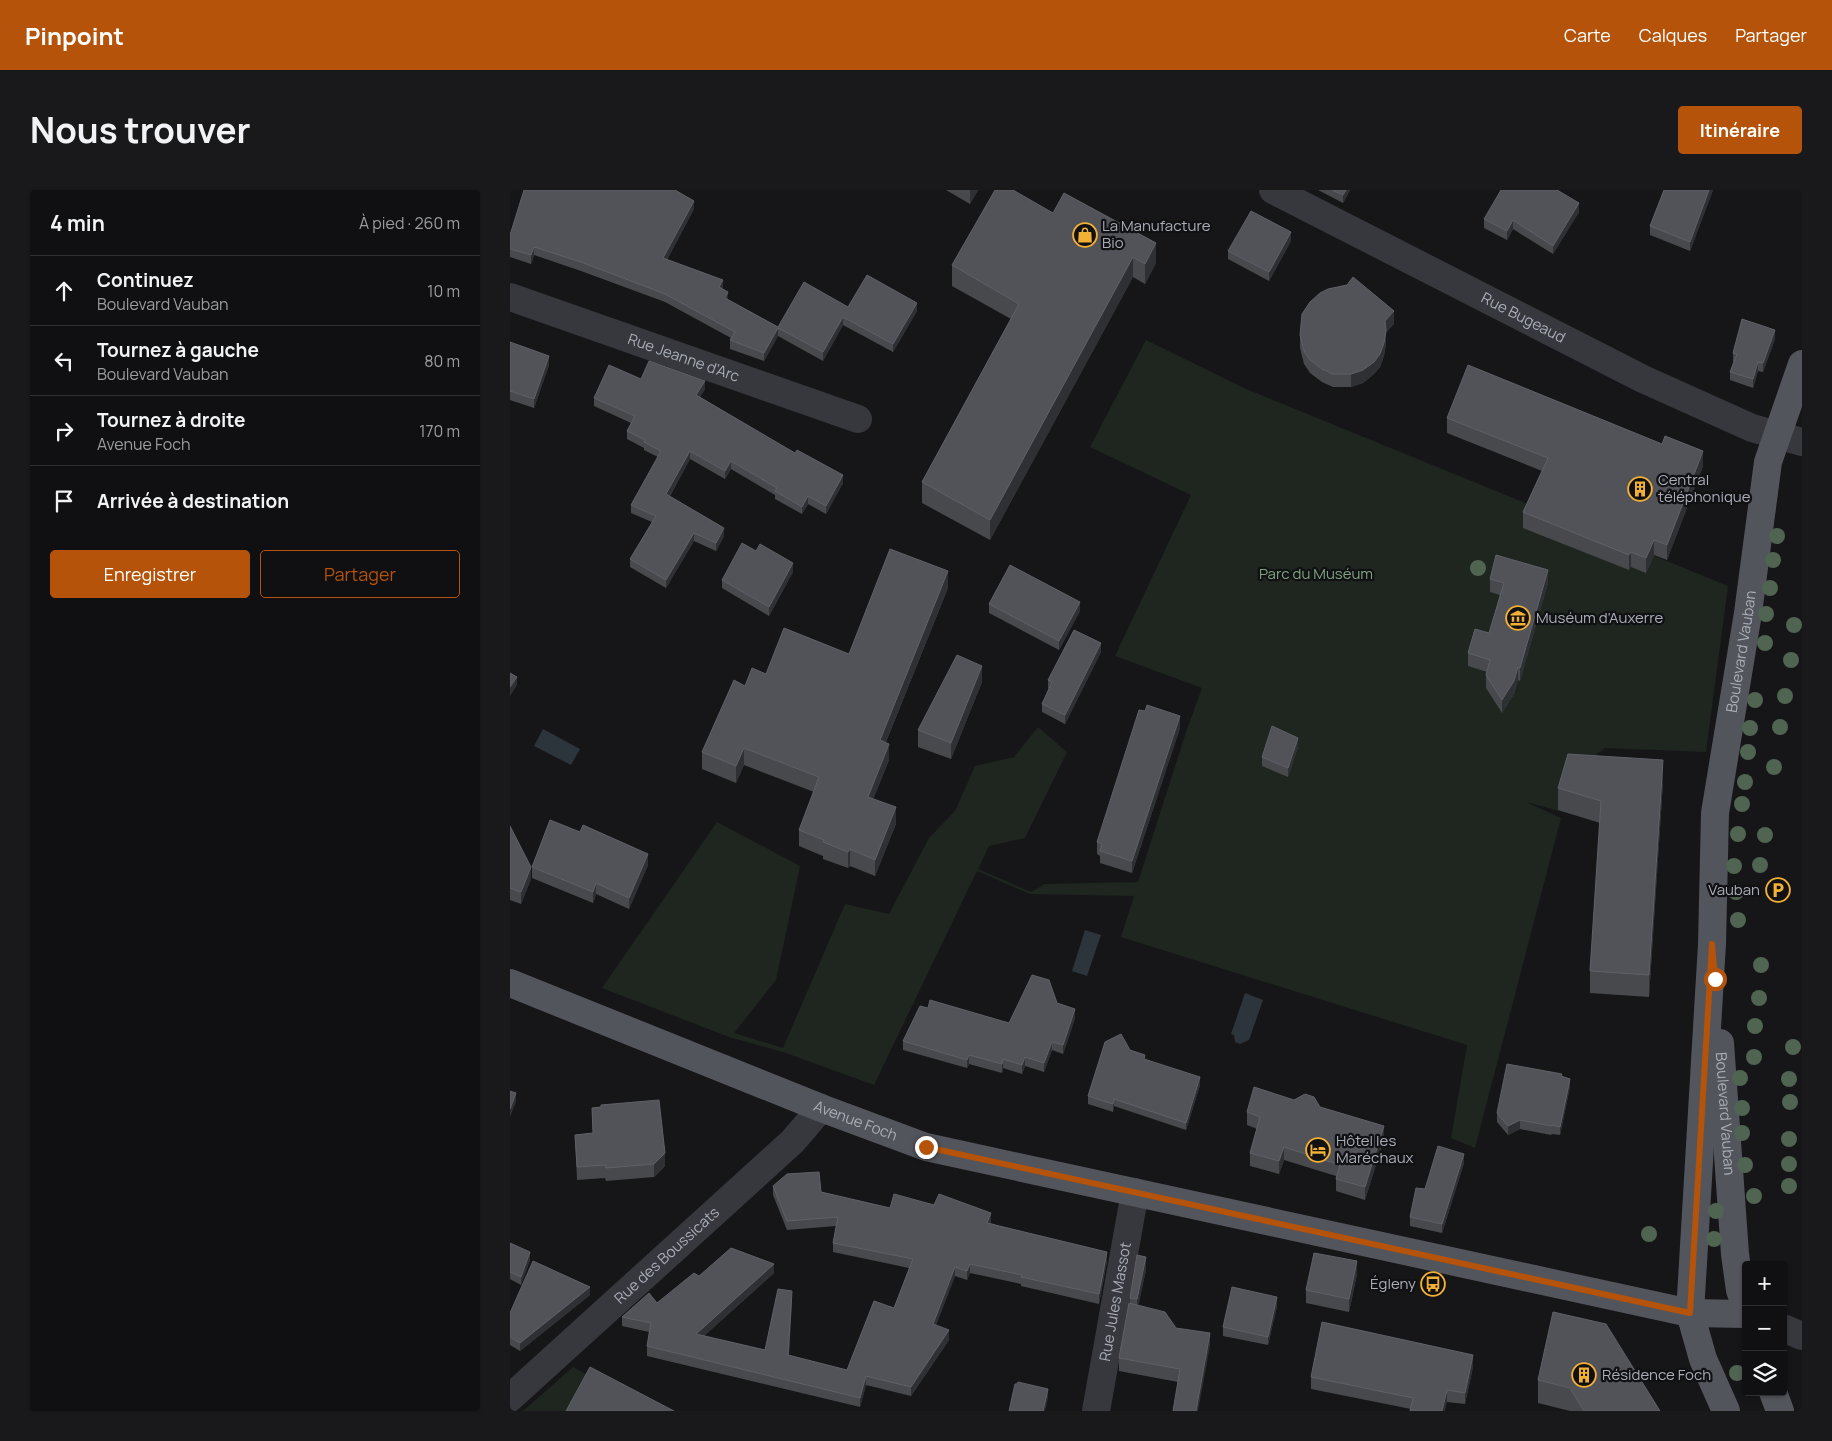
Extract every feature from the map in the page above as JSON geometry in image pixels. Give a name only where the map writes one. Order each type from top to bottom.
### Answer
[{"type":"main road","name":"Boulevard Vauban","points":[[1726,1411],[1703,1359],[1690,1313],[1712,944],[1715,813],[1748,612],[1768,462],[1790,439],[1802,364]]},
{"type":"main road","name":"Boulevard Vauban","points":[[1712,944],[1735,1254],[1740,1290],[1746,1306]]},
{"type":"main road","name":"Avenue Foch","points":[[510,983],[822,1108],[926,1147],[1690,1313],[1742,1314]]},
{"type":"main road","points":[[1774,1396],[1780,1411]]},
{"type":"street","name":"Rue Bugeaud","points":[[1273,190],[1644,379],[1752,428],[1790,439]]},
{"type":"street","name":"Rue Jeanne d'Arc","points":[[510,297],[858,419]]},
{"type":"street","name":"Rue des Boussicats","points":[[510,1398],[793,1141],[822,1108]]},
{"type":"street","name":"Rue Jules Massot","points":[[1096,1410],[1135,1192]]},
{"type":"street","points":[[1787,1330],[1802,1336]]},
{"type":"green space","name":"Parc du Muséum","points":[[1146,340],[1244,388],[1728,586],[1706,752],[1605,748],[1593,757],[1574,815],[1526,802],[1561,818],[1475,1148],[1451,1138],[1467,1045],[1121,937],[1134,896],[1030,894],[977,871],[874,1085],[783,1052],[729,1037],[602,988],[717,822],[800,866],[776,980],[734,1033],[783,1048],[845,904],[889,914],[929,838],[955,811],[975,766],[1014,757],[1038,727],[1067,752],[1025,838],[989,846],[978,869],[1031,892],[1045,884],[1138,882],[1202,688],[1115,656],[1191,495],[1090,447]]},
{"type":"green space","points":[[573,1367],[655,1411],[523,1411]]},
{"type":"shaded area","points":[[543,729],[580,749],[571,765],[534,746]]},
{"type":"shaded area","points":[[1085,930],[1101,935],[1087,976],[1072,971]]},
{"type":"shaded area","points":[[1245,993],[1263,1000],[1249,1040],[1240,1044],[1235,1042],[1234,1035],[1231,1034]]},
{"type":"building","points":[[524,190],[675,190],[694,201],[663,258],[723,280],[719,287],[728,292],[725,298],[778,327],[804,282],[848,307],[867,275],[917,303],[893,344],[843,317],[823,352],[778,328],[764,353],[730,340],[735,332],[665,294],[581,262],[534,247],[531,255],[510,249],[510,235]]},
{"type":"building","points":[[995,190],[1013,190],[1053,213],[1064,193],[1156,243],[1145,264],[1133,257],[990,520],[922,482],[1019,304],[952,265]]},
{"type":"building","points":[[1332,190],[1346,190],[1343,195]]},
{"type":"building","points":[[1501,190],[1557,190],[1579,203],[1553,246],[1513,220],[1507,231],[1484,219]]},
{"type":"building","points":[[1664,190],[1709,190],[1690,242],[1650,226]]},
{"type":"building","points":[[1251,211],[1291,232],[1269,272],[1228,251]]},
{"type":"building","points":[[1353,277],[1394,311],[1385,321],[1384,343],[1380,354],[1374,362],[1363,370],[1351,374],[1333,374],[1310,360],[1304,351],[1300,335],[1302,314],[1310,302],[1320,293],[1328,289],[1347,285]]},
{"type":"building","points":[[1742,319],[1775,330],[1763,363],[1758,362],[1753,379],[1730,372],[1737,354],[1733,353]]},
{"type":"building","points":[[510,342],[549,356],[534,399],[510,391]]},
{"type":"building","points":[[649,361],[705,381],[696,395],[795,453],[797,450],[843,475],[826,506],[808,496],[802,507],[775,491],[777,488],[731,461],[725,471],[690,451],[666,494],[724,528],[716,543],[694,533],[666,580],[630,559],[656,516],[631,505],[661,451],[627,431],[635,416],[594,398],[609,365],[641,379]]},
{"type":"building","name":"Central téléphonique","points":[[1468,365],[1662,444],[1665,436],[1703,451],[1667,545],[1654,540],[1646,558],[1631,552],[1629,555],[1523,512],[1548,458],[1447,418]]},
{"type":"building","points":[[742,543],[756,551],[760,544],[793,563],[769,607],[722,580]]},
{"type":"building","points":[[890,549],[948,571],[880,740],[889,744],[868,797],[896,807],[875,860],[850,849],[848,852],[799,830],[819,777],[744,748],[736,766],[702,752],[734,680],[745,686],[752,668],[766,674],[784,628],[849,654]]},
{"type":"building","name":"Muséum d'Auxerre","points":[[1496,555],[1548,570],[1520,668],[1518,667],[1514,681],[1502,700],[1486,675],[1490,660],[1468,653],[1475,629],[1489,633],[1504,583],[1490,579]]},
{"type":"building","points":[[1010,565],[1080,602],[1059,641],[989,604]]},
{"type":"building","points":[[1074,630],[1101,643],[1065,715],[1042,704],[1052,682],[1048,680]]},
{"type":"building","points":[[957,655],[982,666],[951,743],[918,730]]},
{"type":"building","points":[[510,673],[517,677],[510,687]]},
{"type":"building","points":[[1147,705],[1180,716],[1132,861],[1100,851],[1102,844],[1097,842],[1139,710],[1145,711]]},
{"type":"building","points":[[1272,726],[1298,738],[1288,768],[1262,757]]},
{"type":"building","points":[[1568,754],[1663,760],[1649,975],[1590,971],[1601,801],[1558,788]]},
{"type":"building","points":[[550,820],[580,832],[583,825],[648,854],[629,898],[596,883],[593,892],[532,867]]},
{"type":"building","points":[[510,826],[531,867],[521,892],[510,888]]},
{"type":"building","points":[[1032,975],[1049,980],[1057,1003],[1075,1009],[1063,1045],[1052,1042],[1044,1063],[1025,1057],[1022,1065],[1003,1059],[1002,1064],[969,1055],[967,1060],[903,1041],[920,1006],[928,1008],[930,1000],[1009,1023]]},
{"type":"building","points":[[1121,1034],[1130,1050],[1145,1055],[1144,1059],[1200,1077],[1186,1123],[1114,1099],[1113,1104],[1088,1096],[1105,1042]]},
{"type":"building","points":[[1507,1064],[1562,1074],[1561,1076],[1570,1079],[1560,1127],[1520,1120],[1508,1126],[1497,1113]]},
{"type":"building","name":"Hôtel les Maréchaux","points":[[1254,1087],[1294,1100],[1305,1094],[1314,1097],[1320,1107],[1384,1126],[1365,1187],[1336,1179],[1340,1165],[1284,1147],[1279,1161],[1250,1153],[1260,1117],[1247,1112]]},
{"type":"building","points":[[510,1091],[516,1093],[510,1109]]},
{"type":"building","points":[[659,1100],[665,1153],[654,1164],[606,1168],[605,1165],[577,1167],[575,1135],[593,1133],[592,1108],[601,1107],[601,1105]]},
{"type":"building","points":[[1438,1146],[1464,1154],[1442,1224],[1410,1217],[1416,1188],[1425,1189]]},
{"type":"building","points":[[819,1172],[821,1192],[890,1208],[894,1194],[934,1205],[939,1194],[991,1213],[987,1223],[1107,1252],[1099,1294],[970,1264],[967,1271],[955,1267],[933,1324],[949,1330],[911,1387],[866,1376],[860,1398],[647,1346],[651,1323],[622,1317],[649,1293],[657,1303],[694,1273],[699,1276],[731,1248],[774,1264],[696,1334],[765,1350],[778,1289],[792,1291],[788,1355],[847,1370],[874,1301],[894,1308],[913,1259],[833,1243],[838,1217],[787,1221],[773,1186],[787,1174]]},
{"type":"building","points":[[510,1243],[530,1252],[521,1277],[510,1272]]},
{"type":"building","points":[[1314,1253],[1357,1261],[1349,1299],[1306,1290]]},
{"type":"building","points":[[1137,1255],[1146,1257],[1137,1299],[1130,1298]]},
{"type":"building","points":[[533,1261],[590,1287],[520,1343],[510,1337],[510,1313]]},
{"type":"building","points":[[1232,1287],[1277,1297],[1268,1337],[1223,1327]]},
{"type":"building","points":[[1129,1303],[1165,1312],[1176,1328],[1210,1333],[1196,1411],[1173,1411],[1180,1369],[1119,1358]]},
{"type":"building","name":"Résidence Foch","points":[[1553,1312],[1606,1324],[1660,1411],[1584,1411],[1570,1388],[1538,1380]]},
{"type":"building","points":[[1322,1322],[1473,1355],[1465,1393],[1447,1390],[1442,1411],[1410,1411],[1413,1398],[1311,1377]]},
{"type":"building","points":[[590,1367],[674,1411],[566,1411]]},
{"type":"building","points":[[1018,1382],[1048,1389],[1043,1411],[1009,1411],[1015,1384]]},
{"type":"place","name":"La Manufacture Bio","points":[[1085,235]]},
{"type":"place","name":"Central téléphonique","points":[[1640,489]]},
{"type":"place","name":"Muséum d'Auxerre","points":[[1518,618]]},
{"type":"place","name":"Vauban","points":[[1778,890]]},
{"type":"place","name":"Hôtel les Maréchaux","points":[[1318,1150]]},
{"type":"place","name":"Égleny","points":[[1433,1284]]},
{"type":"place","name":"Résidence Foch","points":[[1584,1375]]},
{"type":"route","points":[[926,1147],[1690,1313],[1712,944],[1715,979]]}]
